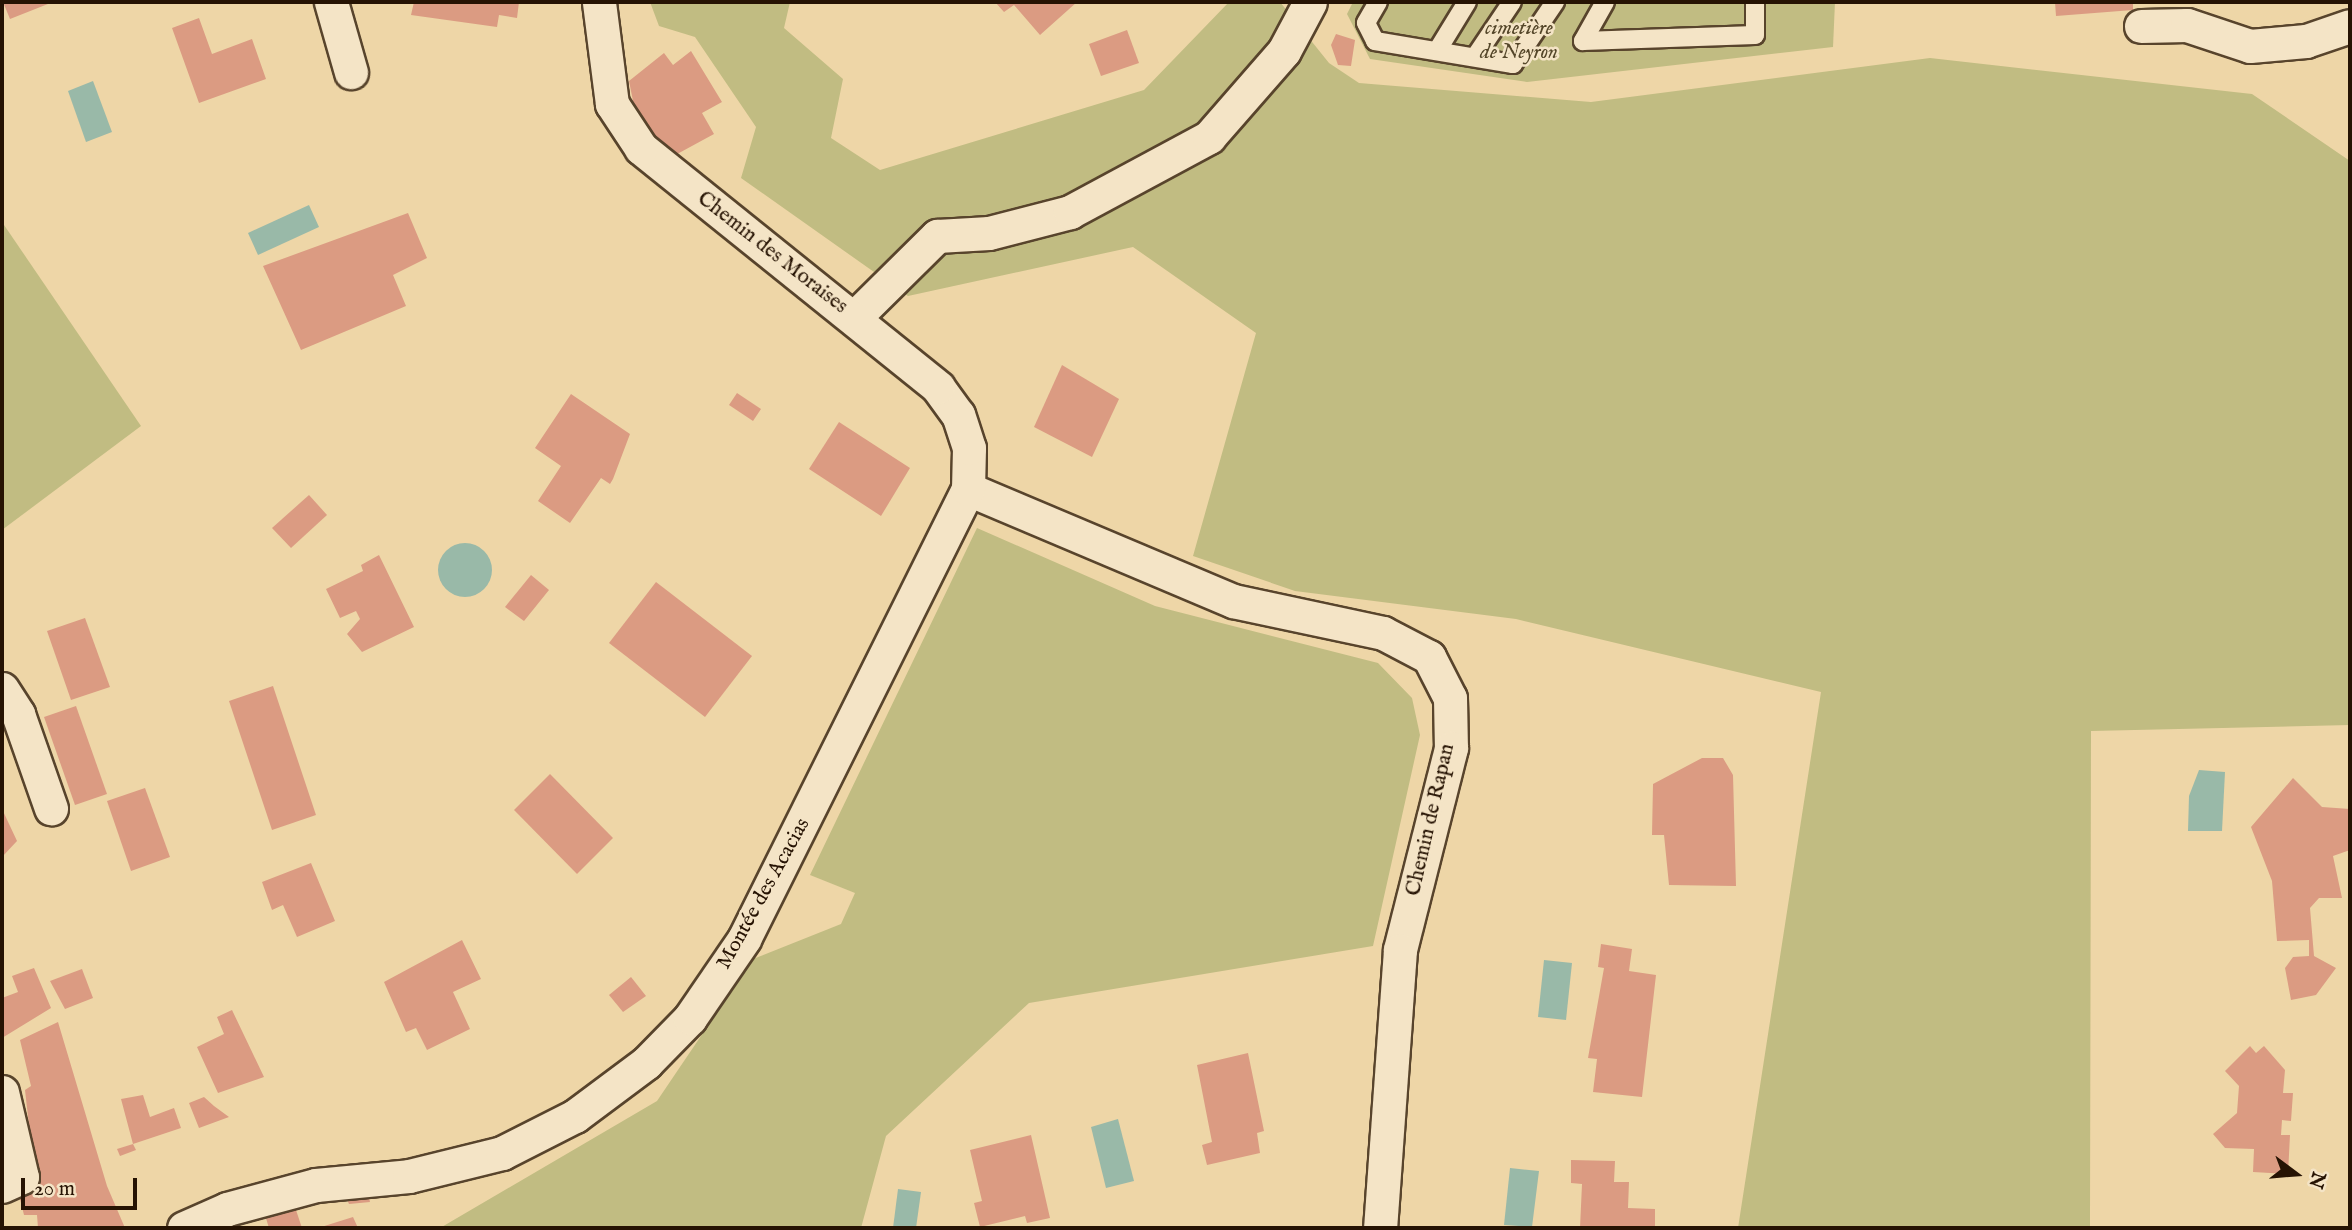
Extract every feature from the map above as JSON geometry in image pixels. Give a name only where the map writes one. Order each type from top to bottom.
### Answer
[{"type":"street","points":[[331,2],[351,72]]},
{"type":"street","name":"Chemin des Moraises","points":[[599,2],[612,104],[641,148],[938,387],[958,415],[969,448],[968,489]]},
{"type":"street","points":[[854,318],[937,236],[989,233],[1070,212],[1209,137],[1284,51],[1310,2]]},
{"type":"street","points":[[2141,26],[2187,26],[2250,46],[2306,41],[2350,26]]},
{"type":"street","name":"Montée des Acacias","points":[[184,1228],[228,1209],[316,1185],[409,1176],[502,1153],[575,1116],[646,1063],[690,1018],[744,939],[968,489]]},
{"type":"street","name":"Chemin de Rapan","points":[[968,489],[1233,601],[1383,633],[1429,657],[1451,698],[1451,748],[1400,950],[1380,1228]]},
{"type":"street","points":[[2,689],[18,714],[51,808]]},
{"type":"street","points":[[2,1092],[22,1177],[2,1186]]},
{"type":"lane","points":[[1378,2],[1366,23],[1375,41],[1513,64],[1555,2]]},
{"type":"lane","points":[[1437,51],[1467,2]]},
{"type":"lane","points":[[1475,57],[1513,2]]},
{"type":"lane","points":[[1605,2],[1583,41],[1755,35],[1755,2]]},
{"type":"green space","points":[[650,2],[790,2],[784,28],[843,79],[831,138],[880,170],[1144,90],[1229,2],[1280,2],[1329,63],[1359,83],[1591,102],[1930,58],[2252,94],[2350,161],[2350,725],[2091,731],[2090,1228],[1738,1228],[1821,692],[1516,619],[1295,591],[1193,556],[1256,333],[1133,247],[908,296],[741,178],[756,127],[695,37],[659,26]]},
{"type":"green space","name":"cimetière de Neyron","points":[[1353,2],[1835,2],[1833,47],[1527,82],[1370,59],[1347,14]]},
{"type":"green space","points":[[2,222],[141,426],[2,530]]},
{"type":"green space","points":[[977,528],[1155,606],[1378,663],[1412,698],[1420,735],[1373,946],[1029,1003],[886,1136],[861,1228],[440,1228],[657,1101],[753,959],[841,924],[855,893],[810,875]]},
{"type":"shaded area","points":[[93,81],[112,132],[86,142],[68,91]]},
{"type":"shaded area","points":[[309,205],[319,227],[258,255],[248,233]]},
{"type":"shaded area","points":[[465,543],[484,551],[492,570],[484,589],[465,597],[446,589],[438,570],[446,551]]},
{"type":"shaded area","points":[[2199,770],[2225,772],[2222,831],[2188,831],[2189,796]]},
{"type":"shaded area","points":[[1544,960],[1572,963],[1566,1020],[1538,1017]]},
{"type":"shaded area","points":[[1118,1119],[1134,1181],[1106,1188],[1091,1127]]},
{"type":"shaded area","points":[[1510,1168],[1539,1171],[1532,1227],[1504,1225]]},
{"type":"shaded area","points":[[898,1189],[921,1192],[916,1228],[893,1228]]},
{"type":"building","points":[[3,2],[53,2],[10,19]]},
{"type":"building","points":[[414,2],[519,2],[517,18],[499,15],[497,27],[411,15]]},
{"type":"building","points":[[995,2],[1077,2],[1040,35],[1014,5],[1004,12]]},
{"type":"building","points":[[2055,2],[2133,2],[2133,10],[2056,16]]},
{"type":"building","points":[[199,18],[212,54],[252,39],[266,79],[199,103],[172,28]]},
{"type":"building","points":[[1127,30],[1139,63],[1101,76],[1089,44]]},
{"type":"building","points":[[1336,34],[1355,40],[1351,66],[1338,65],[1331,45]]},
{"type":"building","points":[[691,51],[722,102],[702,113],[714,134],[668,159],[634,106],[629,81],[664,53],[673,65]]},
{"type":"building","points":[[408,213],[427,258],[393,275],[406,306],[301,350],[263,266]]},
{"type":"building","points":[[1062,365],[1119,399],[1092,457],[1034,427]]},
{"type":"building","points":[[737,393],[761,409],[753,421],[729,405]]},
{"type":"building","points":[[571,394],[630,434],[610,484],[601,478],[570,523],[538,501],[561,466],[535,448]]},
{"type":"building","points":[[839,422],[910,468],[881,516],[809,469]]},
{"type":"building","points":[[309,495],[327,515],[291,548],[272,528]]},
{"type":"building","points":[[379,555],[414,627],[362,652],[347,634],[360,619],[356,611],[340,618],[326,589],[363,571],[361,565]]},
{"type":"building","points":[[531,575],[549,590],[524,621],[505,607]]},
{"type":"building","points":[[656,582],[752,656],[705,717],[609,643]]},
{"type":"building","points":[[85,618],[110,687],[71,700],[47,631]]},
{"type":"building","points":[[273,686],[316,815],[272,830],[229,701]]},
{"type":"building","points":[[76,706],[107,794],[75,805],[44,717]]},
{"type":"building","points":[[1702,758],[1723,758],[1733,775],[1736,886],[1669,885],[1664,835],[1652,835],[1653,784]]},
{"type":"building","points":[[550,774],[613,838],[577,874],[514,810]]},
{"type":"building","points":[[2293,778],[2322,807],[2350,809],[2350,850],[2333,856],[2342,898],[2319,898],[2310,908],[2314,956],[2336,968],[2316,995],[2291,1000],[2285,968],[2293,957],[2309,956],[2309,940],[2277,941],[2272,881],[2251,827]]},
{"type":"building","points":[[145,788],[170,857],[131,871],[107,801]]},
{"type":"building","points":[[2,809],[17,841],[2,857]]},
{"type":"building","points":[[311,863],[335,921],[297,937],[283,905],[272,910],[262,882]]},
{"type":"building","points":[[462,940],[481,979],[453,992],[470,1029],[427,1050],[416,1028],[406,1032],[384,982]]},
{"type":"building","points":[[1601,944],[1632,949],[1629,971],[1656,975],[1642,1097],[1593,1092],[1597,1059],[1588,1058],[1604,968],[1598,967]]},
{"type":"building","points":[[34,968],[51,1008],[2,1038],[2,998],[18,992],[12,976]]},
{"type":"building","points":[[82,969],[93,998],[65,1009],[50,981]]},
{"type":"building","points":[[631,977],[646,996],[623,1012],[609,995]]},
{"type":"building","points":[[232,1010],[264,1077],[218,1093],[197,1047],[224,1034],[217,1017]]},
{"type":"building","points":[[58,1022],[107,1186],[125,1228],[38,1228],[37,1215],[24,1215],[19,1195],[36,1188],[25,1090],[31,1086],[20,1040]]},
{"type":"building","points":[[2250,1046],[2256,1053],[2264,1046],[2285,1070],[2283,1093],[2293,1093],[2291,1121],[2282,1120],[2281,1135],[2290,1135],[2288,1174],[2253,1172],[2254,1149],[2225,1148],[2213,1134],[2237,1113],[2239,1086],[2225,1071]]},
{"type":"building","points":[[1248,1053],[1264,1131],[1257,1133],[1260,1153],[1207,1165],[1202,1145],[1212,1142],[1197,1065]]},
{"type":"building","points":[[143,1095],[150,1117],[174,1108],[181,1128],[133,1144],[121,1099]]},
{"type":"building","points":[[204,1097],[229,1117],[199,1128],[189,1103]]},
{"type":"building","points":[[1031,1135],[1050,1218],[1027,1223],[1025,1216],[980,1227],[974,1203],[982,1201],[970,1150]]},
{"type":"building","points":[[133,1144],[136,1150],[120,1156],[117,1149]]},
{"type":"building","points":[[1571,1160],[1615,1161],[1614,1182],[1629,1182],[1628,1208],[1655,1209],[1655,1228],[1580,1228],[1582,1184],[1571,1183]]},
{"type":"building","points":[[367,1189],[370,1202],[349,1204],[344,1192]]},
{"type":"building","points":[[293,1201],[302,1228],[269,1228],[265,1215]]},
{"type":"building","points":[[353,1217],[358,1228],[318,1228]]}]
